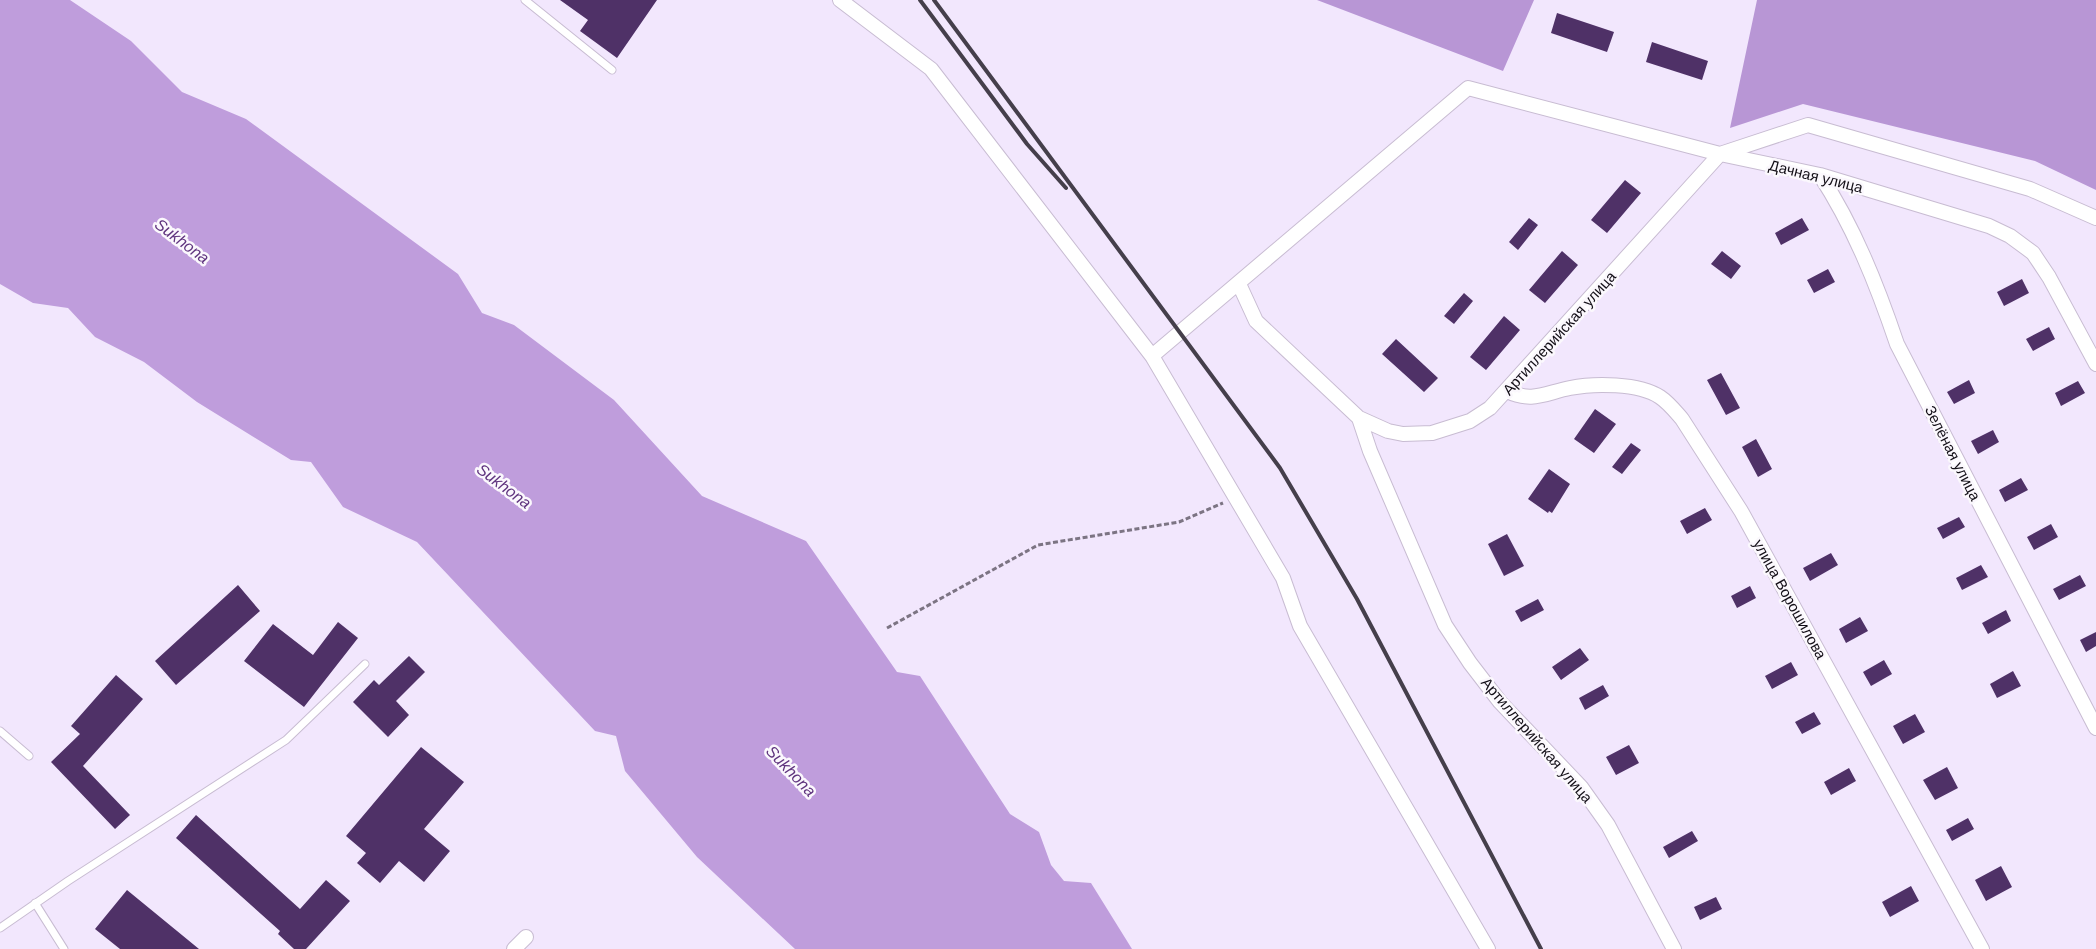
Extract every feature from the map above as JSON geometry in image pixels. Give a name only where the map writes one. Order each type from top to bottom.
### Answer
[{"type":"street","points":[[840,0],[931,69],[1152,356],[1237,497],[1283,578],[1300,626],[1488,949]]},
{"type":"street","name":"Дачная улица","points":[[1239,284],[1468,88],[1720,154],[1820,175],[1989,226],[2023,244],[2042,265],[2096,364]]},
{"type":"street","points":[[1720,154],[1808,125],[2030,189],[2096,218]]},
{"type":"street","name":"Артиллерийская улица","points":[[1239,284],[1256,321],[1359,418],[1388,431],[1403,434],[1432,433],[1470,421],[1490,408],[1720,154]]},
{"type":"street","name":"Зелёная улица","points":[[1820,175],[1838,204],[1877,287],[1897,344],[2096,728]]},
{"type":"street","points":[[1152,356],[1239,284]]},
{"type":"street","name":"улица Ворошилова","points":[[1507,391],[1518,397],[1530,398],[1587,385],[1625,387],[1659,396],[1671,406],[1682,419],[1741,511],[1982,949]]},
{"type":"street","name":"Артиллерийская улица","points":[[1359,418],[1370,451],[1445,625],[1470,663],[1500,702],[1581,787],[1608,825],[1674,949]]},
{"type":"street","points":[[514,949],[526,937]]},
{"type":"lane","points":[[525,0],[612,70]]},
{"type":"lane","points":[[0,928],[35,903],[286,740],[365,664]]},
{"type":"lane","points":[[0,731],[29,756]]},
{"type":"lane","points":[[35,903],[64,949]]},
{"type":"path","points":[[887,628],[1038,545],[1179,522],[1237,497]]},
{"type":"shaded area","points":[[1317,0],[1534,0],[1503,71]]},
{"type":"shaded area","points":[[1757,0],[2096,0],[2096,190],[2035,161],[1803,104],[1730,128]]},
{"type":"water","name":"Sukhona","points":[[0,0],[70,0],[131,41],[182,92],[246,119],[458,274],[482,313],[514,325],[614,400],[702,496],[806,541],[897,672],[920,676],[1010,814],[1039,832],[1051,865],[1064,881],[1091,883],[1132,949],[795,949],[697,857],[625,771],[616,736],[595,731],[417,542],[343,507],[311,462],[291,460],[197,402],[144,362],[95,337],[68,308],[33,303],[0,284]]},
{"type":"building","points":[[560,0],[657,0],[617,58],[580,31],[588,20]]},
{"type":"building","points":[[1557,13],[1614,32],[1607,52],[1551,33]]},
{"type":"building","points":[[1652,42],[1708,61],[1702,80],[1646,62]]},
{"type":"building","points":[[1625,180],[1641,193],[1607,233],[1591,220]]},
{"type":"building","points":[[1529,218],[1538,225],[1518,250],[1509,242]]},
{"type":"building","points":[[1802,218],[1809,230],[1781,245],[1775,233]]},
{"type":"building","points":[[1562,251],[1578,265],[1545,303],[1529,290]]},
{"type":"building","points":[[1722,251],[1741,266],[1731,279],[1711,264]]},
{"type":"building","points":[[1828,269],[1835,282],[1814,293],[1807,280]]},
{"type":"building","points":[[2022,279],[2029,293],[2004,306],[1997,292]]},
{"type":"building","points":[[1464,293],[1473,301],[1454,324],[1444,316]]},
{"type":"building","points":[[1504,316],[1520,330],[1486,370],[1470,357]]},
{"type":"building","points":[[2049,327],[2055,339],[2033,351],[2026,339]]},
{"type":"building","points":[[1396,339],[1438,378],[1424,392],[1382,354]]},
{"type":"building","points":[[1721,373],[1740,408],[1726,415],[1707,380]]},
{"type":"building","points":[[1969,380],[1975,393],[1954,404],[1947,392]]},
{"type":"building","points":[[2078,381],[2085,393],[2061,406],[2055,393]]},
{"type":"building","points":[[1595,409],[1616,424],[1594,453],[1574,439]]},
{"type":"building","points":[[1993,430],[1999,442],[1978,454],[1971,441]]},
{"type":"building","points":[[1756,439],[1772,469],[1758,477],[1742,447]]},
{"type":"building","points":[[1631,443],[1641,450],[1622,474],[1612,467]]},
{"type":"building","points":[[1549,469],[1570,484],[1552,513],[1549,511],[1548,513],[1528,499]]},
{"type":"building","points":[[2021,478],[2028,490],[2005,502],[1999,490]]},
{"type":"building","points":[[1705,508],[1712,520],[1687,534],[1680,521]]},
{"type":"building","points":[[1959,517],[1965,527],[1943,539],[1937,528]]},
{"type":"building","points":[[2051,524],[2058,537],[2034,550],[2027,537]]},
{"type":"building","points":[[1507,534],[1524,566],[1504,576],[1488,544]]},
{"type":"building","points":[[1831,553],[1838,565],[1810,581],[1803,568]]},
{"type":"building","points":[[1981,565],[1988,577],[1962,590],[1956,578]]},
{"type":"building","points":[[2080,575],[2086,586],[2059,600],[2053,589]]},
{"type":"building","points":[[238,585],[260,611],[176,685],[155,661]]},
{"type":"building","points":[[1750,586],[1756,598],[1737,608],[1731,596]]},
{"type":"building","points":[[1538,599],[1544,610],[1521,622],[1515,611]]},
{"type":"building","points":[[2006,610],[2011,621],[1988,634],[1982,623]]},
{"type":"building","points":[[1860,617],[1868,631],[1846,643],[1839,629]]},
{"type":"building","points":[[338,622],[358,638],[304,707],[244,661],[273,624],[313,655]]},
{"type":"building","points":[[2096,632],[2096,646],[2086,652],[2080,640]]},
{"type":"building","points":[[1580,648],[1589,660],[1561,680],[1552,667]]},
{"type":"building","points":[[409,656],[425,672],[396,701],[409,715],[388,737],[353,702],[374,680],[379,685]]},
{"type":"building","points":[[1884,660],[1892,674],[1871,686],[1863,672]]},
{"type":"building","points":[[1791,662],[1798,675],[1772,689],[1765,676]]},
{"type":"building","points":[[2013,671],[2021,686],[1997,698],[1990,684]]},
{"type":"building","points":[[116,675],[143,699],[83,766],[130,815],[115,829],[51,762],[80,734],[71,726]]},
{"type":"building","points":[[1603,685],[1609,696],[1585,710],[1579,698]]},
{"type":"building","points":[[1814,712],[1821,724],[1802,734],[1795,722]]},
{"type":"building","points":[[1915,714],[1925,732],[1903,744],[1893,726]]},
{"type":"building","points":[[1629,745],[1639,763],[1616,775],[1606,757]]},
{"type":"building","points":[[421,747],[464,782],[424,829],[450,851],[424,882],[399,861],[380,883],[357,863],[366,853],[346,836]]},
{"type":"building","points":[[1947,767],[1958,788],[1935,800],[1923,780]]},
{"type":"building","points":[[1849,768],[1856,781],[1831,795],[1824,782]]},
{"type":"building","points":[[196,815],[300,909],[326,880],[350,901],[306,949],[294,949],[278,934],[280,931],[176,838]]},
{"type":"building","points":[[1968,818],[1974,829],[1952,841],[1946,830]]},
{"type":"building","points":[[1692,831],[1698,841],[1669,858],[1663,847]]},
{"type":"building","points":[[2001,866],[2012,887],[1986,901],[1975,880]]},
{"type":"building","points":[[1911,886],[1919,901],[1890,917],[1882,902]]},
{"type":"building","points":[[127,890],[199,949],[120,949],[95,929]]},
{"type":"building","points":[[1716,897],[1722,909],[1700,920],[1694,907]]},
{"type":"railway","points":[[920,0],[1027,144],[1066,188]]},
{"type":"railway","points":[[934,0],[1280,468],[1357,599],[1541,949]]}]
